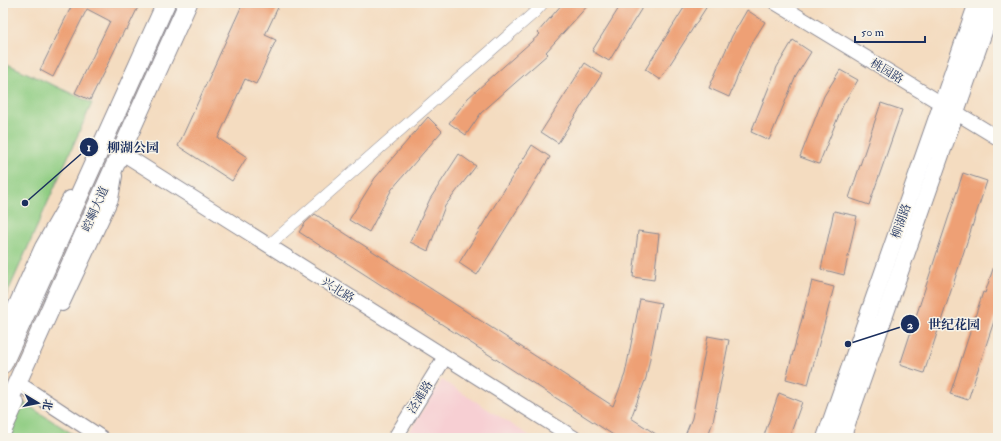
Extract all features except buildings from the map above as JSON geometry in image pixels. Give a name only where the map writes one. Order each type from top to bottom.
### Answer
[{"type":"main road","name":"崆峒大道","points":[[3,364],[166,3]]},
{"type":"main road","name":"崆峒大道","points":[[3,414],[188,3]]},
{"type":"main road","name":"柳湖路","points":[[824,438],[977,3]]},
{"type":"main road","name":"柳湖路","points":[[842,438],[994,3]]},
{"type":"street","points":[[268,246],[535,12],[543,3]]},
{"type":"street","name":"桃园路","points":[[776,3],[998,138]]},
{"type":"street","name":"兴北路","points":[[103,141],[574,438]]},
{"type":"street","points":[[3,333],[42,247],[103,141]]},
{"type":"street","points":[[3,434],[111,199],[120,153]]},
{"type":"street","name":"泾滩路","points":[[395,438],[445,357]]},
{"type":"street","points":[[24,387],[102,438]]},
{"type":"shaded area","points":[[442,380],[533,438],[405,438]]},
{"type":"green space","points":[[3,62],[92,103],[3,303]]},
{"type":"green space","points":[[21,401],[79,438],[5,438]]},
{"type":"place","name":"柳湖公园","points":[[25,203]]},
{"type":"place","name":"世纪花园","points":[[848,344]]}]
